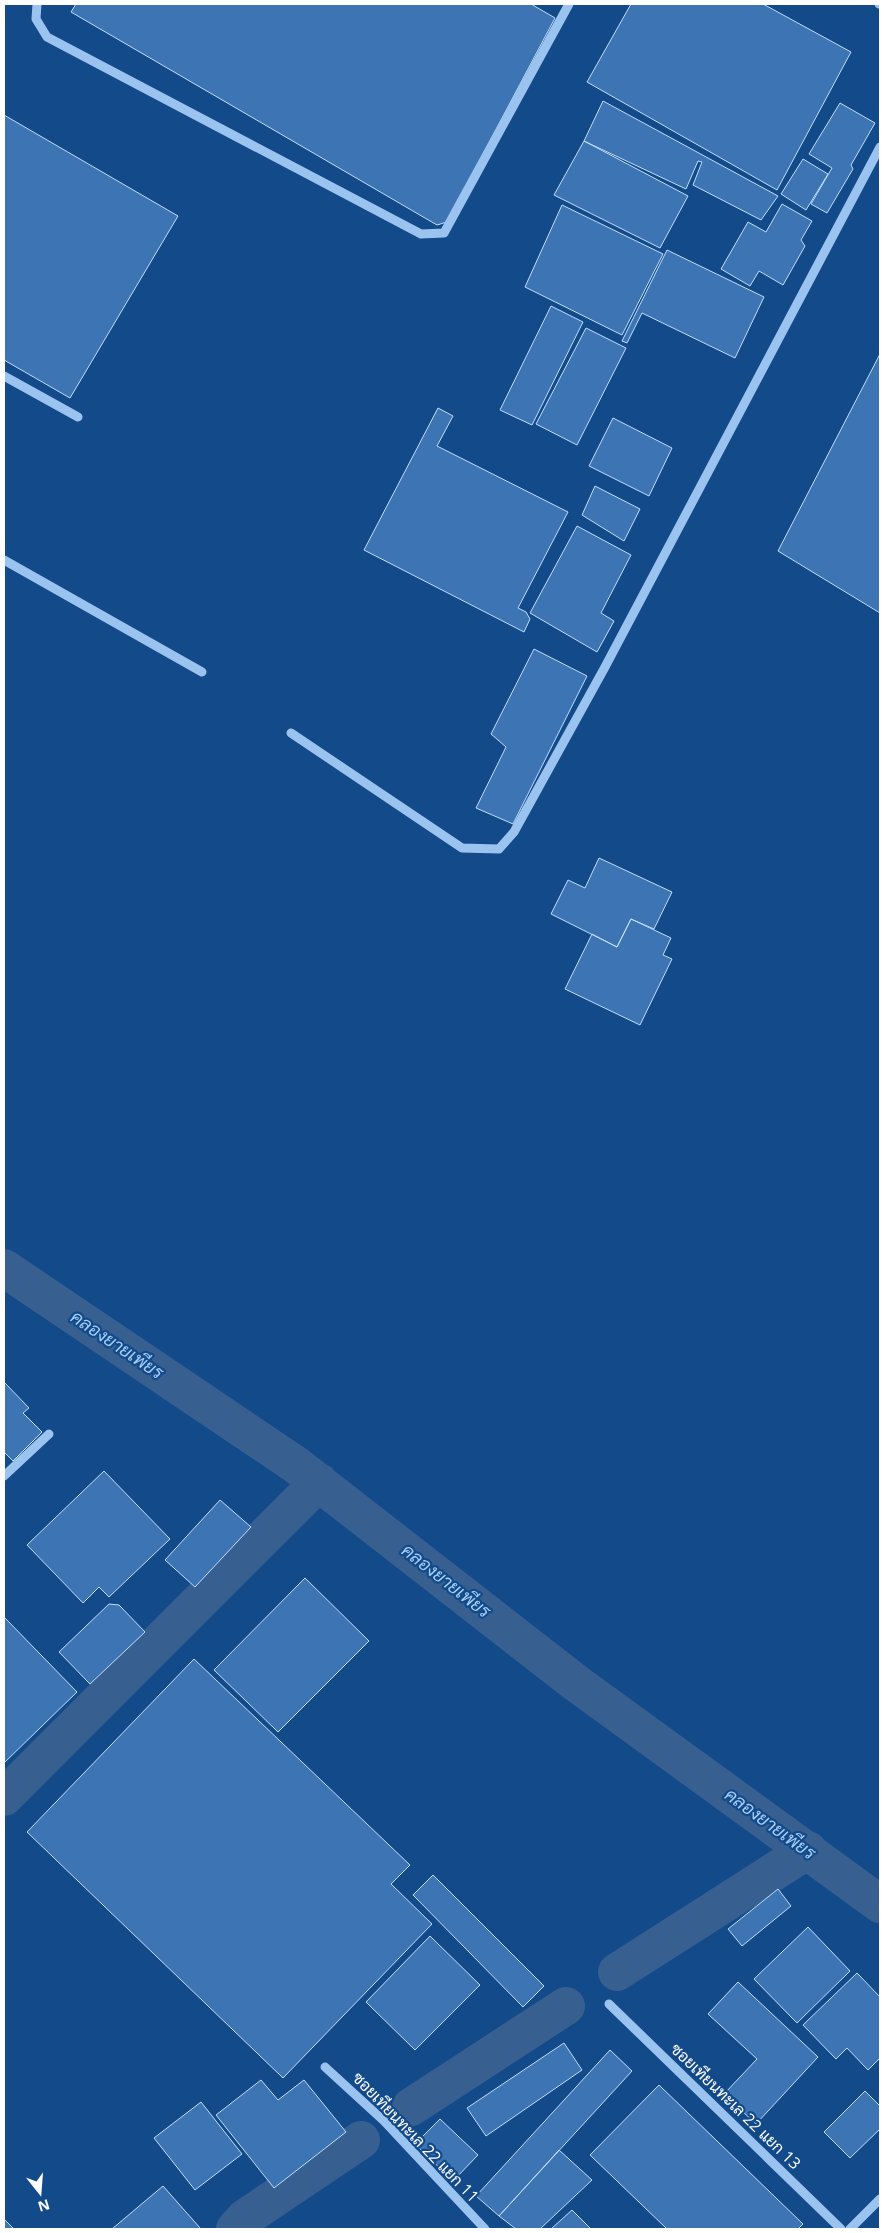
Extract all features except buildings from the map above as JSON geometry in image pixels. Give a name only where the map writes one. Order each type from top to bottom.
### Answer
[{"type":"street","points":[[37,4],[36,19],[46,37],[420,234],[444,232],[569,4]]},
{"type":"street","points":[[291,734],[462,848],[499,849],[514,832],[600,676],[880,147]]},
{"type":"street","points":[[4,376],[78,417]]},
{"type":"street","points":[[4,560],[202,672]]},
{"type":"street","points":[[4,1476],[49,1434]]},
{"type":"street","name":"ซอยเทียนทะเล 22 แยก 13","points":[[609,2004],[841,2229]]},
{"type":"street","name":"ซอยเทียนทะเล 22 แยก 11","points":[[325,2067],[384,2121],[485,2229]]},
{"type":"street","points":[[850,2229],[880,2200]]},
{"type":"waterway","name":"คลองยายเพียร","points":[[4,1268],[296,1465],[576,1683],[880,1904]]},
{"type":"waterway","points":[[4,1797],[319,1482]]},
{"type":"waterway","points":[[617,1972],[808,1850]]},
{"type":"waterway","points":[[411,2107],[566,2006]]},
{"type":"waterway","points":[[235,2229],[245,2218],[361,2140]]}]
